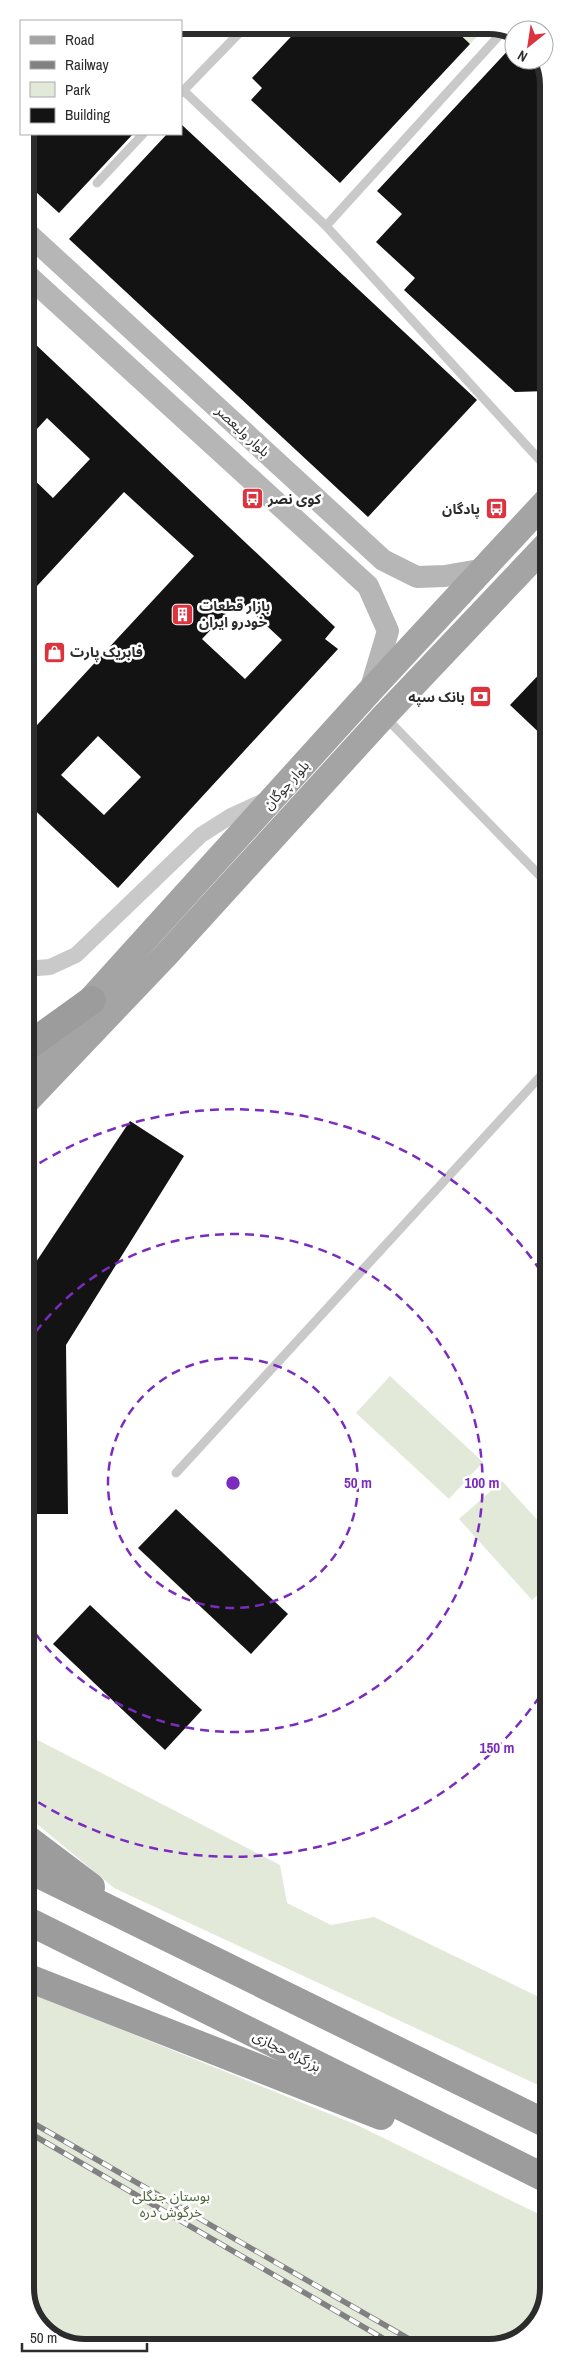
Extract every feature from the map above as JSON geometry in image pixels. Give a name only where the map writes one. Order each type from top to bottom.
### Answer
[{"type":"highway","points":[[34,1042],[92,1000]]},
{"type":"highway","points":[[34,1844],[142,1926]]},
{"type":"highway","points":[[34,1872],[540,2121]]},
{"type":"highway","name":"بزرگراه حجازی","points":[[34,1924],[310,2063],[540,2176]]},
{"type":"highway","points":[[34,1979],[407,2126],[521,2166]]},
{"type":"main road","name":"بلوار ولیعصر","points":[[34,239],[383,560],[417,578],[445,576],[485,569]]},
{"type":"main road","points":[[34,283],[368,586],[388,631],[370,691]]},
{"type":"main road","points":[[286,510],[302,508],[302,485]]},
{"type":"main road","name":"بلوار چوگان","points":[[34,1063],[370,691],[540,508]]},
{"type":"main road","name":"بلوار چوگان","points":[[34,1094],[166,955],[384,716],[540,551]]},
{"type":"street","points":[[34,968],[50,967],[76,955],[201,835],[232,816],[279,794]]},
{"type":"lane","points":[[238,34],[182,92],[326,226],[540,460]]},
{"type":"lane","points":[[326,226],[499,35]]},
{"type":"lane","points":[[97,183],[142,135]]},
{"type":"lane","points":[[384,716],[540,876]]},
{"type":"lane","points":[[176,1473],[540,1077]]},
{"type":"green space","points":[[459,34],[479,34],[470,44]]},
{"type":"green space","points":[[390,1376],[483,1462],[449,1499],[356,1413]]},
{"type":"green space","points":[[502,1481],[540,1523],[540,1593],[532,1600],[459,1519]]},
{"type":"green space","points":[[34,1738],[280,1865],[287,1903],[331,1925],[374,1917],[540,1998],[540,2086],[114,1888],[34,1822]]},
{"type":"green space","name":"بوستان جنگلی خرگوش دره","points":[[34,1994],[357,2125],[540,2215],[540,2289],[538,2305],[523,2327],[509,2335],[490,2339],[81,2339],[56,2331],[44,2319],[36,2305],[34,2289]]},
{"type":"building","points":[[294,34],[459,34],[470,44],[340,183],[251,100],[262,88],[252,78]]},
{"type":"building","points":[[504,55],[504,70],[538,70],[540,84],[540,391],[515,392],[404,290],[415,278],[376,242],[402,214],[377,191]]},
{"type":"building","points":[[182,125],[477,400],[368,517],[69,239],[166,135],[182,135]]},
{"type":"building","points":[[34,135],[132,135],[59,213],[34,190]]},
{"type":"building","name":"بازار قطعات خودرو ایران","points":[[34,343],[335,627],[325,639],[338,649],[118,888],[34,809],[34,728],[194,556],[124,492],[34,589],[34,480],[53,498],[90,459],[47,418],[34,432]],"holes":[[[239,600],[282,640],[245,679],[202,639]],[[98,736],[141,777],[104,815],[61,775]]]},
{"type":"building","points":[[540,673],[540,733],[510,705]]},
{"type":"building","points":[[130,1121],[184,1156],[66,1345],[68,1514],[34,1514],[34,1265]]},
{"type":"building","points":[[176,1509],[288,1614],[251,1654],[138,1548]]},
{"type":"building","points":[[90,1605],[202,1710],[165,1750],[53,1644]]},
{"type":"railway","points":[[34,2124],[409,2339]]},
{"type":"railway","points":[[34,2136],[384,2339]]},
{"type":"place","name":"کوی نصر","points":[[252,499]]},
{"type":"place","name":"پادگان","points":[[496,509]]},
{"type":"place","name":"بازار قطعات خودرو ایران","points":[[183,614]]},
{"type":"place","name":"فابریک پارت","points":[[54,652]]},
{"type":"place","name":"بانک سپه","points":[[481,697]]}]
